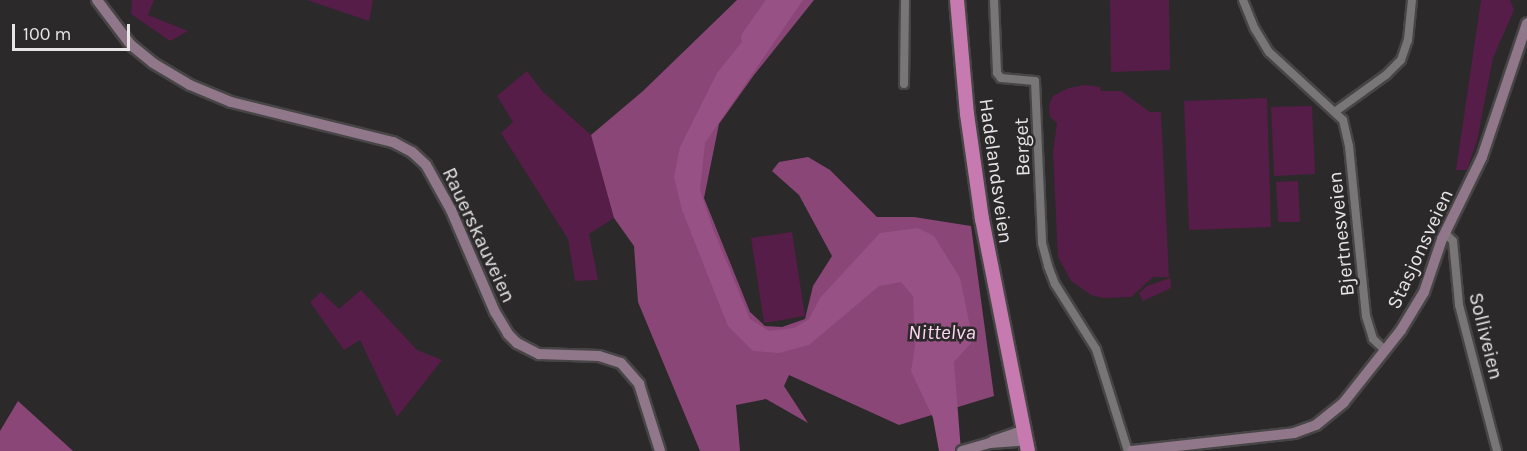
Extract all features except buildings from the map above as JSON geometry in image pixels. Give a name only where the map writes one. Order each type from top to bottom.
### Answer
[{"type":"highway","name":"Hadelandsveien","points":[[957,0],[974,167],[1006,347],[1006,367],[1019,440],[1028,451]]},
{"type":"street","name":"Rauerskauveien","points":[[97,0],[131,45],[153,63],[190,85],[231,102],[393,142],[420,159],[451,210],[495,312],[508,334],[526,349],[539,354],[598,356],[621,363],[639,384],[660,451]]},
{"type":"street","points":[[904,84],[905,0]]},
{"type":"street","name":"Berget","points":[[994,0],[997,73],[1001,78],[1035,81],[1042,243],[1048,266],[1055,284],[1096,349],[1128,451]]},
{"type":"street","points":[[1243,0],[1255,29],[1269,52],[1302,84],[1336,111],[1386,75],[1401,60],[1408,40],[1412,0]]},
{"type":"street","name":"Stasjonsveien","points":[[1132,451],[1274,436],[1310,428],[1330,415],[1344,402],[1419,302],[1445,233],[1482,157],[1527,23]]},
{"type":"street","name":"Bjertnesveien","points":[[1336,111],[1343,120],[1348,138],[1367,321],[1373,339],[1385,350]]},
{"type":"street","name":"Solliveien","points":[[1445,233],[1453,241],[1459,305],[1497,451]]},
{"type":"street","points":[[965,450],[990,443],[1000,437],[1019,440]]},
{"type":"shaded area","points":[[132,0],[154,0],[148,15],[188,31],[170,41],[131,14]]},
{"type":"shaded area","points":[[307,0],[373,0],[369,21]]},
{"type":"shaded area","points":[[737,0],[814,0],[754,75],[719,124],[704,198],[750,312],[765,326],[782,327],[805,319],[813,286],[832,256],[799,195],[772,171],[779,162],[808,157],[830,170],[877,217],[914,217],[971,226],[994,396],[899,425],[789,375],[784,386],[808,423],[766,399],[736,405],[740,451],[700,451],[638,302],[634,246],[614,218],[591,135],[643,91]]},
{"type":"shaded area","points":[[1110,0],[1169,0],[1170,70],[1111,72]]},
{"type":"shaded area","points":[[1481,0],[1510,0],[1514,10],[1493,58],[1477,141],[1467,170],[1456,170]]},
{"type":"shaded area","points":[[527,71],[543,92],[591,135],[614,218],[589,234],[598,280],[575,281],[568,239],[501,133],[513,122],[497,96]]},
{"type":"shaded area","points":[[1085,85],[1100,87],[1101,91],[1121,91],[1150,112],[1161,112],[1169,277],[1153,277],[1131,297],[1103,298],[1091,295],[1071,281],[1058,257],[1053,152],[1057,123],[1050,117],[1049,105],[1053,96],[1069,88]]},
{"type":"shaded area","points":[[1267,98],[1271,227],[1189,230],[1184,101]]},
{"type":"shaded area","points":[[1312,106],[1315,174],[1274,176],[1271,107]]},
{"type":"shaded area","points":[[1298,181],[1300,222],[1278,222],[1276,182]]},
{"type":"shaded area","points":[[792,232],[805,316],[764,323],[751,238]]},
{"type":"shaded area","points":[[1170,278],[1171,288],[1143,301],[1139,293],[1147,286]]},
{"type":"shaded area","points":[[361,290],[417,350],[442,360],[397,417],[360,340],[344,350],[310,302],[321,292],[339,309]]},
{"type":"shaded area","points":[[18,401],[73,451],[0,451],[0,431]]},
{"type":"water","name":"Nittelva","points":[[776,0],[803,0],[705,143],[700,190],[713,229],[750,319],[769,331],[794,328],[809,319],[820,298],[880,233],[918,228],[934,236],[960,278],[973,341],[954,362],[961,451],[939,451],[933,418],[911,371],[915,347],[913,296],[901,282],[879,286],[809,345],[779,353],[753,351],[728,326],[682,210],[674,177],[680,147],[717,73]]},
{"type":"waterway","name":"Nittelva","points":[[748,37],[774,0]]}]
